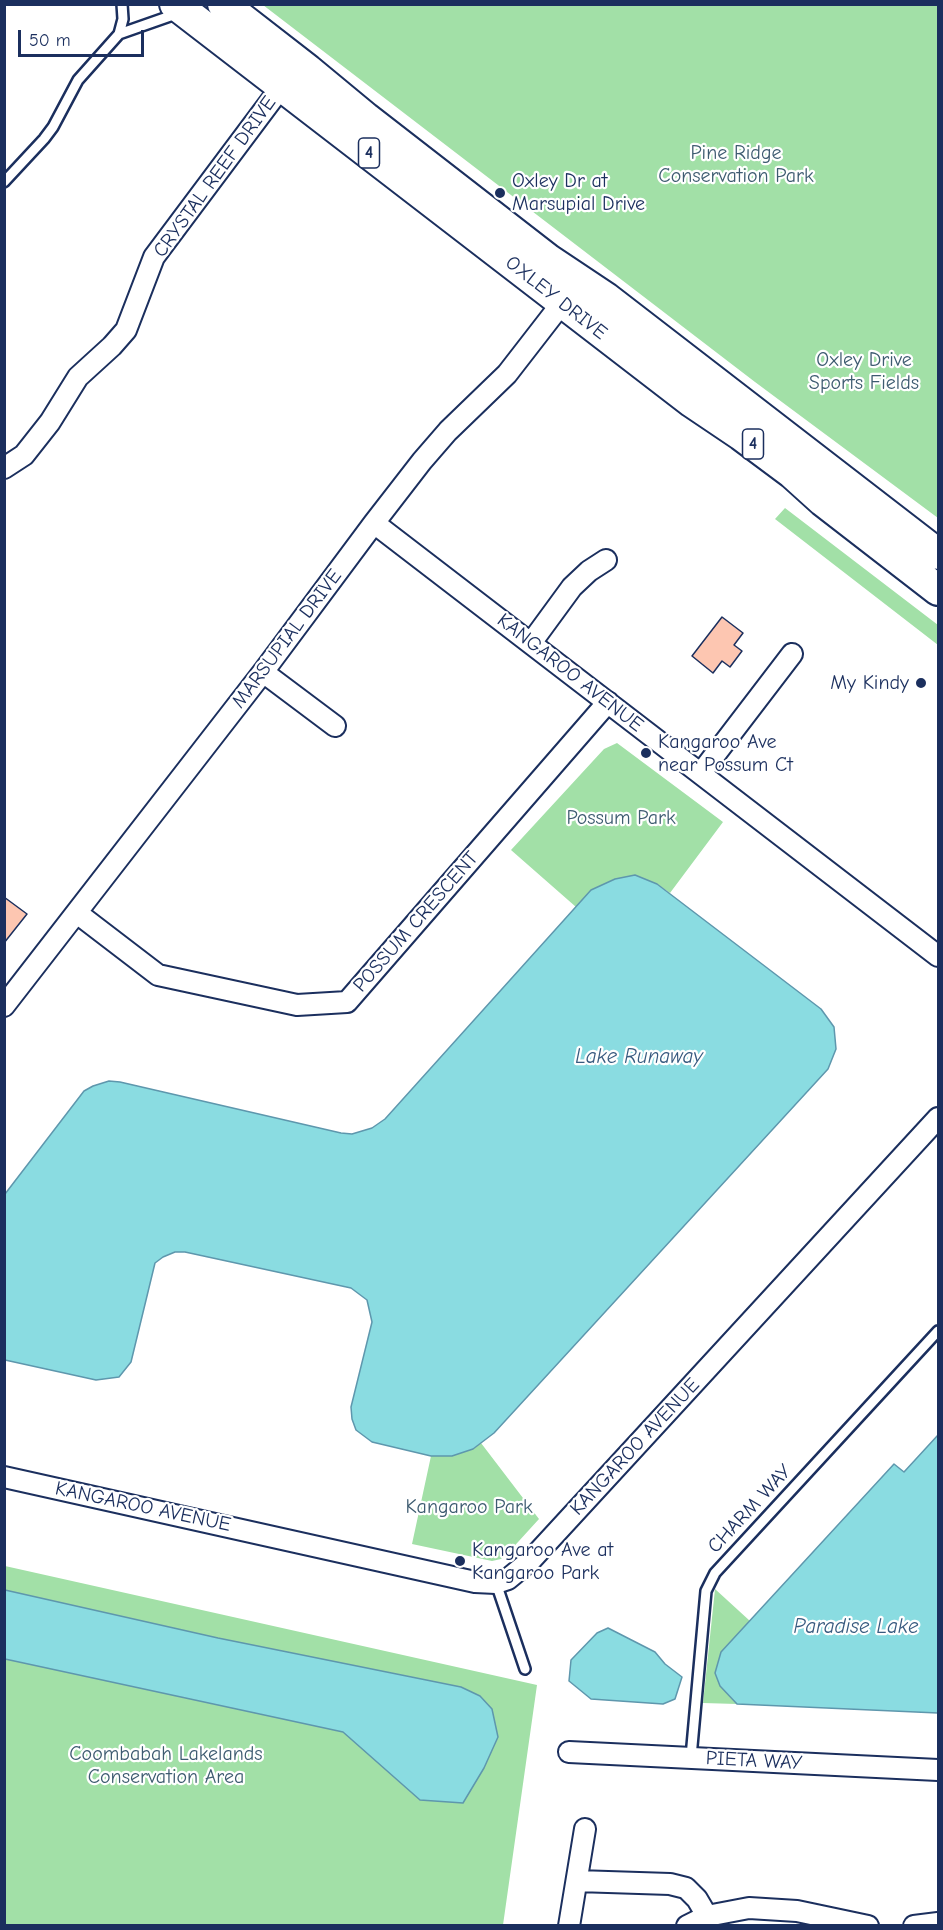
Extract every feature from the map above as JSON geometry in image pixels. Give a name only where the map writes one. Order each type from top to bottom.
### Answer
[{"type":"main road","name":"OXLEY DRIVE","points":[[223,4],[384,133],[549,260],[572,292],[692,402],[792,473],[823,501],[939,590]]},
{"type":"main road","name":"OXLEY DRIVE","points":[[179,8],[282,86],[939,554]]},
{"type":"street","name":"CRYSTAL REEF DRIVE","points":[[4,468],[24,455],[50,422],[78,377],[126,330],[154,257],[282,86]]},
{"type":"street","name":"MARSUPIAL DRIVE","points":[[4,1006],[436,444],[507,374],[572,292]]},
{"type":"street","name":"KANGAROO AVENUE","points":[[374,523],[939,956]]},
{"type":"street","points":[[531,643],[572,587],[589,571],[606,560]]},
{"type":"street","points":[[701,773],[792,654]]},
{"type":"street","points":[[263,672],[335,726]]},
{"type":"street","name":"POSSUM CRESCENT","points":[[77,913],[158,975],[297,1005],[347,1002],[608,702]]},
{"type":"street","name":"KANGAROO AVENUE","points":[[4,1477],[467,1580],[496,1583],[508,1579],[531,1560],[939,1118]]},
{"type":"street","name":"PIETA WAY","points":[[569,1752],[939,1770]]},
{"type":"street","points":[[569,1926],[585,1829]]},
{"type":"street","points":[[577,1881],[670,1884],[686,1888],[697,1899],[707,1916]]},
{"type":"street","points":[[687,1926],[707,1916],[749,1908],[797,1911],[868,1926]]},
{"type":"street","points":[[914,1926],[939,1923]]},
{"type":"lane","points":[[4,183],[44,139],[53,127],[78,80],[119,34],[123,19],[122,4]]},
{"type":"lane","points":[[119,34],[157,20],[179,8]]},
{"type":"lane","name":"CHARM WAY","points":[[691,1758],[706,1590],[715,1573],[939,1331]]},
{"type":"lane","points":[[496,1583],[525,1669]]},
{"type":"green space","name":"Pine Ridge Conservation Park","points":[[263,5],[938,5],[938,518],[755,382]]},
{"type":"green space","points":[[785,508],[938,625],[938,645],[775,519]]},
{"type":"green space","name":"Possum Park","points":[[617,743],[723,822],[670,893],[657,884],[592,890],[576,907],[511,850],[604,749]]},
{"type":"green space","name":"Kangaroo Park","points":[[481,1443],[539,1519],[508,1553],[501,1559],[492,1561],[412,1544],[431,1456],[452,1456],[473,1449]]},
{"type":"green space","name":"Coombabah Lakelands Conservation Area","points":[[5,1566],[537,1685],[503,1925],[5,1926]]},
{"type":"green space","points":[[715,1589],[750,1621],[721,1652],[720,1686],[737,1704],[703,1703]]},
{"type":"water","name":"Lake Runaway","points":[[635,875],[657,884],[821,1009],[834,1027],[836,1049],[828,1069],[494,1433],[473,1449],[452,1456],[431,1456],[372,1442],[356,1430],[351,1407],[372,1322],[367,1300],[351,1288],[185,1252],[175,1252],[155,1263],[131,1362],[119,1377],[96,1380],[5,1360],[5,1194],[84,1091],[109,1081],[120,1082],[341,1133],[352,1134],[372,1128],[385,1119],[591,890],[615,879]]},
{"type":"water","name":"Paradise Lake","points":[[938,1435],[938,1713],[737,1704],[720,1686],[715,1673],[721,1652],[894,1464],[904,1472]]},
{"type":"water","points":[[5,1590],[218,1638],[461,1687],[480,1696],[492,1709],[498,1737],[484,1768],[463,1803],[420,1800],[343,1732],[5,1659]]},
{"type":"water","points":[[608,1628],[655,1652],[665,1664],[682,1677],[675,1699],[663,1704],[591,1699],[569,1681],[571,1660],[597,1633]]},
{"type":"building","points":[[722,617],[743,633],[734,645],[742,651],[730,667],[722,661],[713,673],[692,656]]},
{"type":"building","points":[[4,897],[27,914],[4,943]]},
{"type":"place","name":"Oxley Dr at Marsupial Drive","points":[[500,193]]},
{"type":"place","name":"My Kindy","points":[[921,683]]},
{"type":"place","name":"Kangaroo Ave near Possum Ct","points":[[646,753]]},
{"type":"place","name":"Kangaroo Ave at Kangaroo Park","points":[[460,1561]]},
{"type":"park label","name":"Oxley Drive Sports Fields","points":[[864,372]]}]
